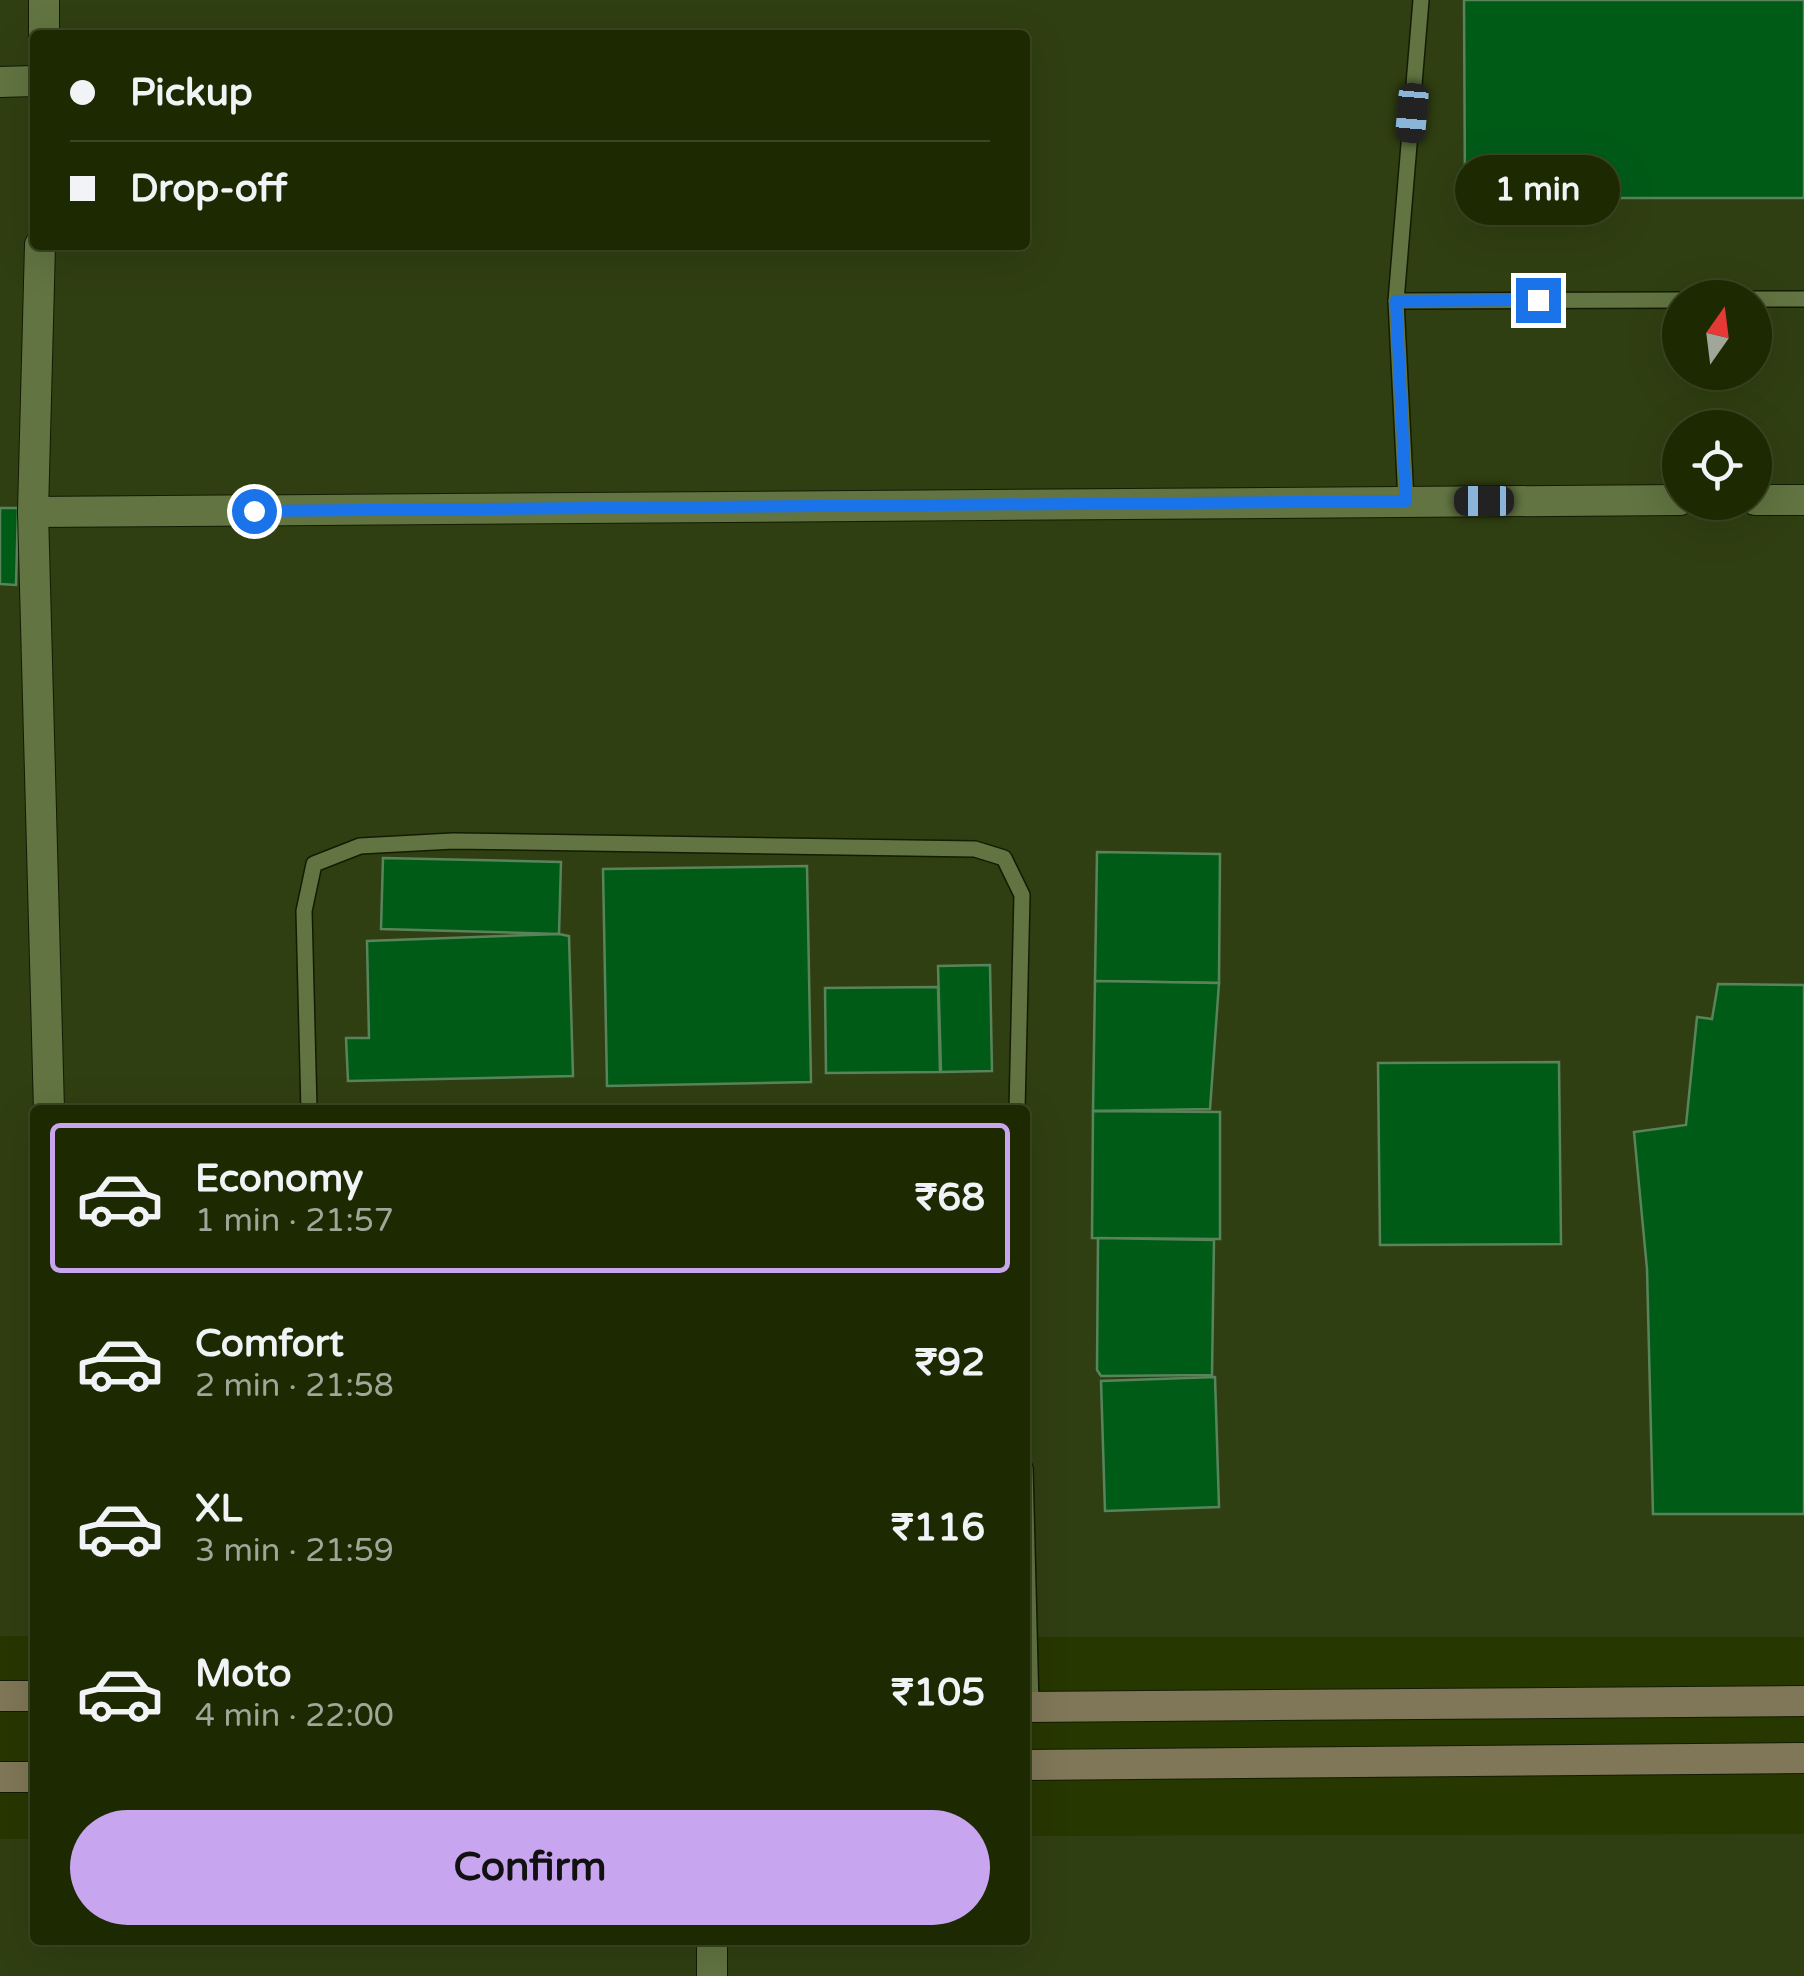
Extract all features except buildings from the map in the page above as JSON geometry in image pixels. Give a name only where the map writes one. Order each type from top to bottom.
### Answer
[{"type":"main road","points":[[0,1696],[30,1696]]},
{"type":"main road","points":[[1030,1707],[1804,1701]]},
{"type":"main road","points":[[1030,1766],[1804,1758]]},
{"type":"main road","points":[[0,1777],[30,1776]]},
{"type":"street","points":[[44,0],[44,30]]},
{"type":"street","points":[[0,82],[30,82]]},
{"type":"street","points":[[40,250],[33,512],[49,1105]]},
{"type":"street","points":[[33,512],[1662,500]]},
{"type":"street","points":[[1772,500],[1804,500]]},
{"type":"street","points":[[712,1945],[712,1976]]},
{"type":"lane","points":[[1406,501],[1396,301],[1421,0]]},
{"type":"lane","points":[[1772,299],[1804,299]]},
{"type":"lane","points":[[1396,301],[1662,300]]},
{"type":"lane","points":[[309,1105],[304,911],[314,864],[360,846],[453,842],[974,850],[1004,858],[1022,896],[1017,1105]]},
{"type":"shaded area","points":[[0,0],[1804,0],[1804,1637],[1030,1637],[1030,1105],[30,1105],[30,1636],[0,1636]]},
{"type":"shaded area","points":[[1804,1834],[1804,1976],[0,1976],[0,1839],[30,1839],[30,1945],[1030,1945],[1030,1836]]},
{"type":"route","points":[[254,511],[1406,501],[1396,301],[1538,300]]}]
